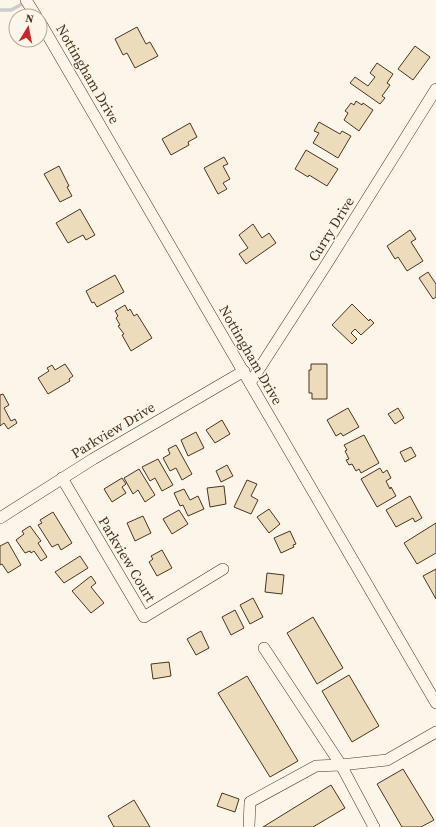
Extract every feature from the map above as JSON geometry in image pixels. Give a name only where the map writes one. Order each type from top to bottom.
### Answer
[{"type":"street","name":"Nottingham Drive","points":[[48,36],[436,703]]},
{"type":"street","name":"Curry Drive","points":[[250,383],[436,89]]},
{"type":"street","name":"Parkview Drive","points":[[0,518],[62,478],[244,371]]},
{"type":"street","name":"Parkview Court","points":[[62,478],[144,617],[223,569]]},
{"type":"street","points":[[264,648],[341,765],[374,827]]},
{"type":"street","points":[[249,827],[250,802],[316,766],[387,760],[436,732]]},
{"type":"building","points":[[137,27],[146,44],[150,42],[158,56],[135,68],[127,53],[123,55],[115,39]]},
{"type":"building","points":[[415,46],[430,57],[413,80],[398,69]]},
{"type":"building","points":[[377,63],[393,74],[387,83],[390,85],[382,96],[385,98],[380,104],[350,83],[355,77],[368,86],[375,77],[370,73]]},
{"type":"building","points":[[356,101],[362,105],[363,103],[373,110],[359,131],[344,120],[348,113],[345,111],[351,103],[354,105]]},
{"type":"building","points":[[319,122],[340,134],[342,131],[351,136],[338,158],[313,143],[319,133],[314,131]]},
{"type":"building","points":[[190,123],[197,137],[188,142],[189,145],[171,155],[162,139]]},
{"type":"building","points":[[306,150],[338,169],[327,186],[309,175],[308,177],[295,169]]},
{"type":"building","points":[[224,157],[228,164],[223,166],[230,179],[223,183],[227,189],[218,194],[204,168]]},
{"type":"building","points":[[59,166],[69,186],[67,187],[72,196],[60,202],[44,174]]},
{"type":"building","points":[[80,209],[95,235],[86,240],[83,235],[68,243],[56,223]]},
{"type":"building","points":[[253,224],[262,238],[269,233],[276,243],[246,264],[239,254],[248,248],[239,235]]},
{"type":"building","points":[[410,230],[416,239],[411,242],[423,261],[407,271],[398,257],[395,259],[387,246]]},
{"type":"building","points":[[428,272],[436,284],[436,297],[433,299],[419,278]]},
{"type":"building","points":[[115,275],[124,292],[97,307],[94,302],[92,303],[86,291]]},
{"type":"building","points":[[352,304],[369,321],[370,319],[374,323],[361,335],[355,329],[351,333],[357,339],[352,344],[332,325]]},
{"type":"building","points":[[125,305],[128,311],[130,309],[134,316],[137,314],[152,338],[131,351],[122,335],[124,334],[118,326],[120,325],[116,318],[118,316],[115,311]]},
{"type":"building","points":[[65,364],[73,376],[69,379],[70,381],[48,394],[38,378],[49,371],[47,368],[52,365],[55,370]]},
{"type":"building","points":[[311,364],[327,364],[327,399],[312,399],[312,393],[309,393],[309,370],[311,370]]},
{"type":"building","points":[[3,394],[9,405],[4,408],[11,421],[15,419],[17,423],[8,429],[4,423],[0,426],[0,395]]},
{"type":"building","points":[[348,408],[359,427],[343,436],[341,433],[336,436],[327,420]]},
{"type":"building","points":[[398,408],[404,418],[395,424],[388,414]]},
{"type":"building","points":[[222,420],[230,434],[215,443],[206,430]]},
{"type":"building","points":[[196,432],[204,448],[188,456],[181,440]]},
{"type":"building","points":[[364,435],[379,463],[361,473],[359,469],[356,471],[352,464],[349,465],[346,460],[349,459],[345,451],[347,450],[344,445]]},
{"type":"building","points":[[176,445],[192,474],[182,480],[176,468],[170,471],[163,458],[170,454],[168,449]]},
{"type":"building","points":[[411,447],[416,456],[405,462],[400,452]]},
{"type":"building","points":[[158,459],[173,485],[162,491],[155,478],[150,481],[142,467]]},
{"type":"building","points":[[227,465],[233,476],[221,482],[216,471]]},
{"type":"building","points":[[380,468],[383,473],[387,470],[391,478],[386,481],[396,496],[377,507],[361,479]]},
{"type":"building","points":[[139,469],[155,495],[145,502],[138,490],[133,494],[124,478]]},
{"type":"building","points":[[122,478],[126,484],[122,487],[126,493],[112,502],[104,489]]},
{"type":"building","points":[[247,480],[257,484],[251,496],[258,500],[251,514],[234,507]]},
{"type":"building","points":[[224,486],[226,504],[210,507],[207,488]]},
{"type":"building","points":[[184,489],[190,500],[198,496],[204,509],[188,516],[183,505],[180,506],[174,493]]},
{"type":"building","points":[[410,496],[422,518],[415,522],[413,518],[396,527],[386,510]]},
{"type":"building","points":[[269,509],[280,524],[269,533],[257,517]]},
{"type":"building","points":[[179,510],[188,524],[172,534],[163,519]]},
{"type":"building","points":[[53,512],[72,543],[61,550],[58,544],[52,547],[38,525],[42,523],[40,520]]},
{"type":"building","points":[[143,516],[151,533],[135,541],[127,523]]},
{"type":"building","points":[[436,523],[436,553],[417,564],[404,543]]},
{"type":"building","points":[[30,526],[41,541],[38,543],[47,557],[41,561],[34,551],[31,553],[30,551],[25,553],[16,540],[24,534],[22,531]]},
{"type":"building","points":[[290,531],[296,544],[293,545],[294,547],[281,553],[274,538]]},
{"type":"building","points":[[8,542],[21,565],[8,573],[2,564],[0,565],[0,546]]},
{"type":"building","points":[[162,550],[172,568],[157,576],[149,562],[153,559],[151,556]]},
{"type":"building","points":[[80,556],[88,568],[64,583],[55,572]]},
{"type":"building","points":[[436,569],[436,599],[423,576]]},
{"type":"building","points":[[267,573],[284,575],[282,594],[265,592]]},
{"type":"building","points":[[91,576],[96,583],[91,587],[104,603],[91,613],[72,591]]},
{"type":"building","points":[[253,598],[263,617],[250,624],[240,605]]},
{"type":"building","points":[[235,610],[244,628],[231,635],[222,617]]},
{"type":"building","points":[[313,617],[343,668],[317,684],[287,633]]},
{"type":"building","points":[[201,631],[209,648],[196,655],[187,639]]},
{"type":"building","points":[[169,662],[171,676],[153,679],[151,664]]},
{"type":"building","points":[[349,675],[379,726],[352,742],[322,691]]},
{"type":"building","points":[[247,676],[298,761],[270,777],[218,693]]},
{"type":"building","points":[[403,769],[434,820],[421,827],[402,827],[377,784]]},
{"type":"building","points":[[331,785],[345,808],[313,827],[263,827]]},
{"type":"building","points":[[222,793],[239,799],[235,812],[217,806]]},
{"type":"building","points":[[134,800],[150,827],[114,827],[108,816]]},
{"type":"waterway","points":[[0,10],[11,10],[26,2]]}]
